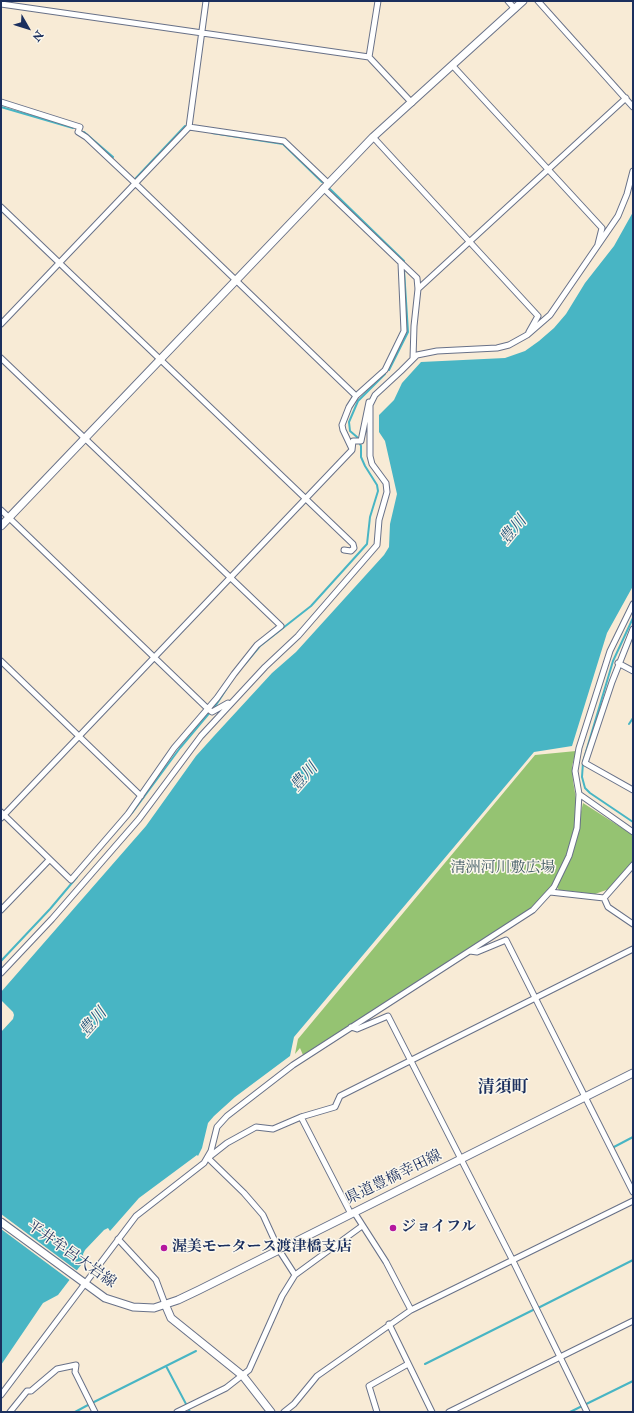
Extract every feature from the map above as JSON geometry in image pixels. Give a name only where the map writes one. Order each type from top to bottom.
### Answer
[{"type":"main road","points":[[1,526],[326,185],[373,138],[523,1]]},
{"type":"main road","name":"県道豊橋幸田線","points":[[166,1304],[199,1290],[633,1073]]},
{"type":"main road","name":"平井牟呂大岩線","points":[[1,1222],[105,1298],[125,1306],[144,1308],[166,1304]]},
{"type":"main road","points":[[166,1304],[171,1318],[243,1376],[271,1412]]},
{"type":"street","points":[[1,324],[190,127],[206,1]]},
{"type":"street","points":[[369,57],[378,1]]},
{"type":"street","points":[[508,1],[515,9]]},
{"type":"street","points":[[538,1],[633,107]]},
{"type":"street","points":[[1,4],[369,57],[412,102]]},
{"type":"street","points":[[452,65],[602,228],[598,247]]},
{"type":"street","points":[[418,289],[471,242],[525,189],[626,98]]},
{"type":"street","points":[[1,102],[80,127],[78,132],[86,137],[136,184],[356,396]]},
{"type":"street","points":[[190,127],[284,141],[417,278],[418,289],[414,326],[413,358]]},
{"type":"street","points":[[373,138],[538,316],[527,335]]},
{"type":"street","points":[[1,358],[230,576],[281,626],[257,645],[210,710],[174,748],[128,814],[71,880],[2,815],[79,736],[230,576],[352,450],[353,441],[358,441],[367,404],[413,358],[420,354],[437,351],[497,348],[509,345],[527,335],[550,315],[598,247],[623,205],[633,171]]},
{"type":"street","points":[[1,207],[354,544],[354,548],[351,552],[344,550]]},
{"type":"street","points":[[352,450],[342,425],[349,407],[356,396],[385,370],[404,331],[401,263]]},
{"type":"street","points":[[1,973],[52,919],[134,825],[201,736],[265,667],[298,636],[377,545],[379,520],[387,488],[370,456],[372,399]]},
{"type":"street","points":[[1,510],[210,710]]},
{"type":"street","points":[[208,1158],[212,1151],[217,1127],[227,1116],[268,1082],[533,910],[550,892],[562,872],[574,841],[579,812],[579,794],[576,771],[579,748],[610,651],[633,604]]},
{"type":"street","points":[[633,629],[618,663],[585,763],[633,790]]},
{"type":"street","points":[[1,662],[141,796]]},
{"type":"street","points":[[618,663],[633,671]]},
{"type":"street","points":[[210,710],[228,703],[230,704]]},
{"type":"street","points":[[579,794],[633,832]]},
{"type":"street","points":[[1,910],[49,860]]},
{"type":"street","points":[[604,898],[633,865]]},
{"type":"street","points":[[550,892],[604,898]]},
{"type":"street","points":[[604,898],[608,906],[633,924]]},
{"type":"street","points":[[470,951],[477,952],[506,940],[633,1192]]},
{"type":"street","points":[[1,1395],[136,1216],[199,1168],[208,1158],[227,1143],[256,1126],[273,1129],[302,1117],[335,1107],[340,1096],[411,1062],[633,949]]},
{"type":"street","points":[[351,1027],[357,1028],[388,1016],[588,1412]]},
{"type":"street","points":[[302,1117],[352,1213],[386,1262],[411,1310]]},
{"type":"street","points":[[208,1158],[244,1193],[263,1215],[279,1250],[295,1275]]},
{"type":"street","points":[[284,1412],[294,1404],[317,1376],[411,1310],[633,1201]]},
{"type":"street","points":[[177,1412],[226,1388],[249,1370],[282,1296],[295,1275],[362,1226]]},
{"type":"street","points":[[118,1239],[156,1280],[166,1304]]},
{"type":"street","points":[[449,1412],[633,1321]]},
{"type":"street","points":[[389,1324],[432,1412]]},
{"type":"street","points":[[377,1412],[370,1386],[408,1364]]},
{"type":"street","points":[[10,1412],[27,1391],[31,1391],[57,1369],[76,1365],[75,1372],[95,1412]]},
{"type":"green space","name":"清洲河川敷広場","points":[[576,751],[572,766],[577,805],[575,831],[556,881],[545,895],[529,910],[303,1055],[300,1048],[295,1054],[298,1039],[535,755]]},
{"type":"green space","name":"清洲河川敷広場","points":[[583,803],[633,835],[633,861],[609,889],[595,894],[559,890],[556,886],[572,852]]},
{"type":"water","name":"豊川","points":[[633,212],[633,586],[607,633],[572,746],[534,752],[294,1037],[290,1056],[235,1097],[214,1116],[208,1123],[202,1148],[198,1156],[197,1155],[139,1198],[110,1231],[108,1228],[104,1230],[85,1250],[83,1254],[84,1261],[58,1295],[43,1303],[1,1365],[1,1032],[13,1019],[14,1015],[13,1012],[1,1000],[1,992],[146,826],[196,756],[272,673],[296,652],[384,555],[389,547],[390,524],[397,494],[385,441],[379,432],[379,415],[394,400],[402,383],[421,362],[505,358],[525,351],[539,341],[554,328],[566,314],[585,283],[614,246]]},
{"type":"pier","points":[[1,1214],[79,1272],[71,1281],[1,1229]]},
{"type":"waterway","points":[[1,107],[73,128]]},
{"type":"waterway","points":[[136,178],[185,126]]},
{"type":"waterway","points":[[84,132],[113,157]]},
{"type":"waterway","points":[[212,133],[283,144],[322,182]]},
{"type":"waterway","points":[[330,189],[404,261]]},
{"type":"waterway","points":[[389,370],[408,332],[404,270]]},
{"type":"waterway","points":[[244,665],[260,646],[311,606],[367,544],[370,517],[378,491],[377,485],[361,457],[361,446],[357,437],[350,431],[349,422],[358,401],[385,374]]},
{"type":"waterway","points":[[633,618],[613,661],[583,762],[582,777],[585,788],[590,793],[633,822]]},
{"type":"waterway","points":[[132,813],[180,748],[216,705],[229,685]]},
{"type":"waterway","points":[[629,724],[633,718]]},
{"type":"waterway","points":[[116,831],[122,824]]},
{"type":"waterway","points":[[1,961],[50,909],[77,877]]},
{"type":"waterway","points":[[612,1148],[633,1137]]},
{"type":"waterway","points":[[538,1308],[633,1260]]},
{"type":"waterway","points":[[425,1364],[533,1310]]},
{"type":"waterway","points":[[92,1403],[196,1351]]},
{"type":"waterway","points":[[166,1366],[186,1404]]},
{"type":"waterway","points":[[570,1412],[633,1381]]},
{"type":"waterway","points":[[75,1412],[88,1405]]},
{"type":"place","name":"ジョイフル","points":[[393,1228]]},
{"type":"place","name":"渥美モータース渡津橋支店","points":[[164,1248]]},
{"type":"district","name":"清須町","points":[[503,1088]]}]
